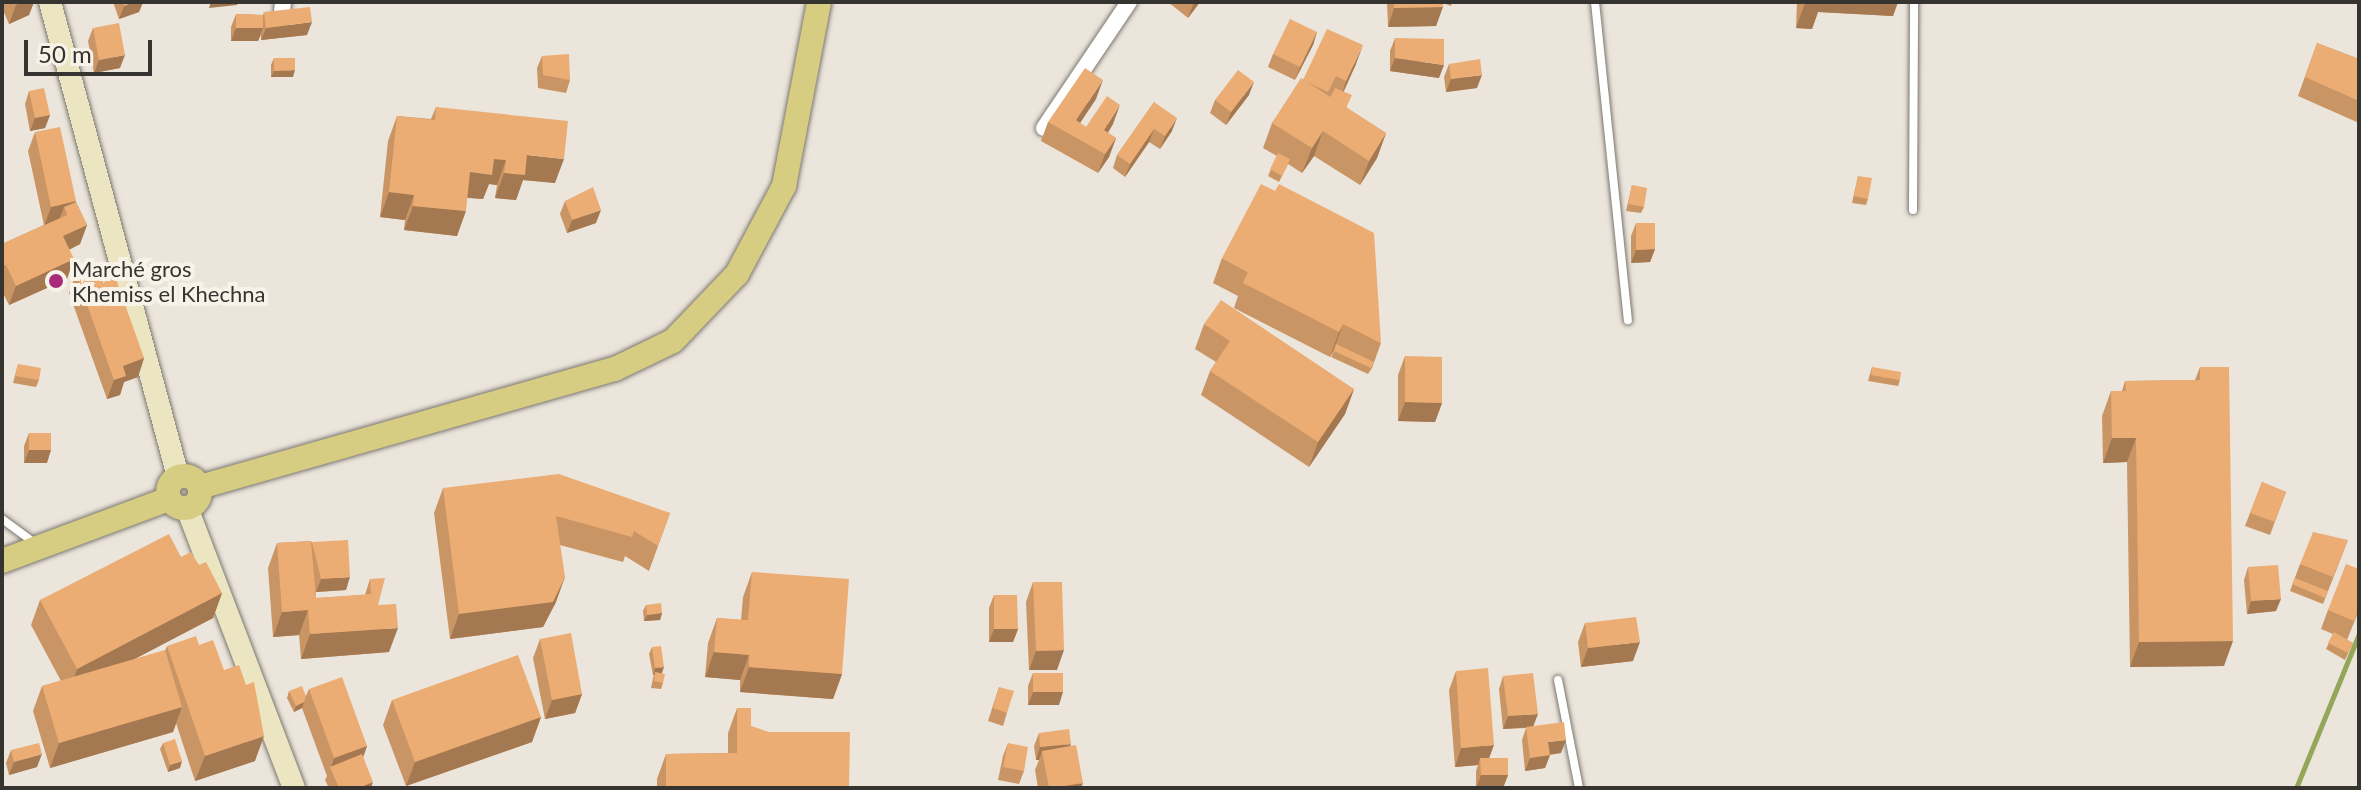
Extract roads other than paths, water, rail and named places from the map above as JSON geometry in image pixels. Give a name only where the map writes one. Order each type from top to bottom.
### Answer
[{"type":"main road","points":[[50,2],[178,494],[294,788]]},
{"type":"main road","points":[[2,561],[178,494],[615,369],[673,341],[737,274],[784,186],[819,2]]},
{"type":"street","points":[[1044,128],[1129,2]]},
{"type":"lane","points":[[1595,2],[1628,320]]},
{"type":"lane","points":[[1913,210],[1914,2]]},
{"type":"lane","points":[[2,519],[17,523],[39,548]]},
{"type":"lane","points":[[1558,680],[1579,788]]},
{"type":"waterway","points":[[2296,788],[2359,634]]},
{"type":"place","name":"Marché gros Khemiss el Khechna","points":[[56,281]]}]
